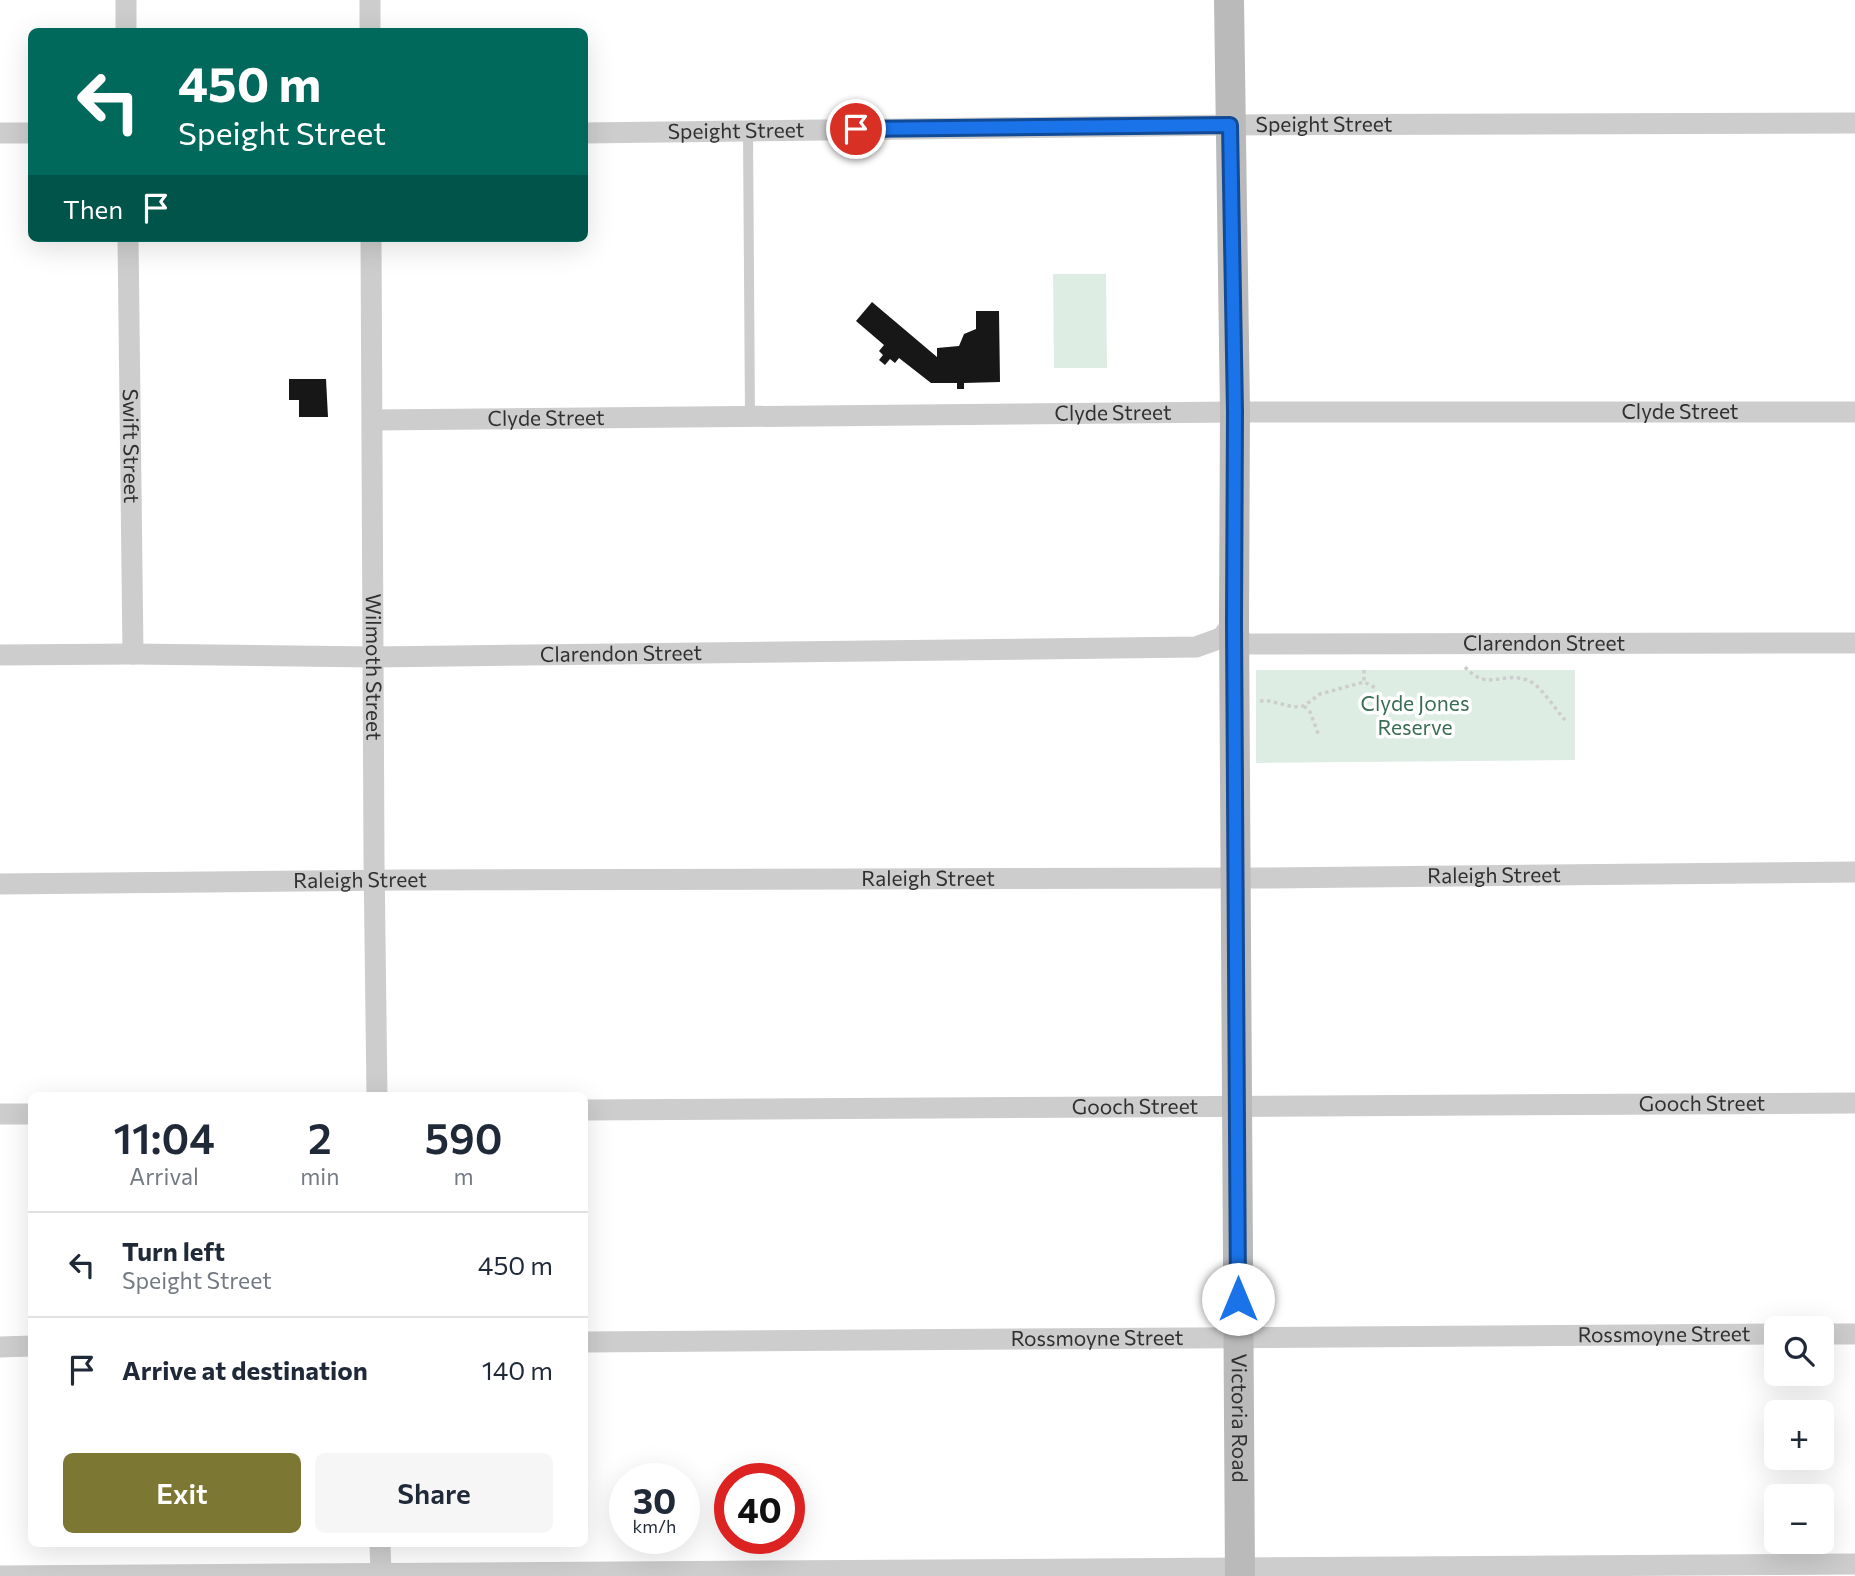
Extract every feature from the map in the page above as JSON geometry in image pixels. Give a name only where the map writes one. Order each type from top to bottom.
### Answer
[{"type":"street","points":[[126,0],[126,28]]},
{"type":"street","points":[[370,0],[370,28]]},
{"type":"street","name":"Victoria Road","points":[[1229,0],[1235,412],[1240,1572]]},
{"type":"street","name":"Speight Street","points":[[588,132],[1230,125],[1855,123]]},
{"type":"street","points":[[0,133],[28,133]]},
{"type":"street","name":"Swift Street","points":[[128,242],[133,654]]},
{"type":"street","name":"Wilmoth Street","points":[[372,242],[377,1092]]},
{"type":"street","name":"Clyde Street","points":[[373,420],[1235,412],[1855,412]]},
{"type":"street","name":"Clarendon Street","points":[[0,655],[374,657],[1196,647],[1234,633],[1855,643]]},
{"type":"street","name":"Raleigh Street","points":[[0,884],[1855,872]]},
{"type":"street","name":"Gooch Street","points":[[588,1110],[1855,1103]]},
{"type":"street","points":[[0,1114],[28,1114]]},
{"type":"street","name":"Rossmoyne Street","points":[[588,1342],[1764,1334]]},
{"type":"street","points":[[1834,1334],[1855,1334]]},
{"type":"street","points":[[0,1347],[28,1346]]},
{"type":"street","points":[[380,1547],[381,1574]]},
{"type":"street","points":[[0,1576],[1240,1572],[1855,1564]]},
{"type":"lane","points":[[748,131],[750,417]]},
{"type":"path","points":[[1465,667],[1474,677],[1488,681],[1526,679],[1538,685],[1565,720]]},
{"type":"path","points":[[1364,670],[1364,682]]},
{"type":"path","points":[[1260,701],[1294,707],[1304,706],[1320,694],[1364,682],[1376,688]]},
{"type":"path","points":[[1304,706],[1310,712],[1319,736]]},
{"type":"green space","points":[[1053,274],[1106,274],[1107,368],[1054,368]]},
{"type":"green space","name":"Clyde Jones Reserve","points":[[1256,670],[1575,670],[1575,760],[1256,763]]},
{"type":"building","points":[[872,302],[937,357],[937,348],[959,346],[964,334],[976,329],[976,311],[999,311],[1000,382],[964,383],[964,389],[957,389],[957,383],[931,383],[899,358],[895,363],[890,359],[885,365],[879,360],[883,355],[879,351],[884,345],[856,321]]},
{"type":"building","points":[[289,379],[326,379],[328,417],[299,417],[299,400],[289,400]]},
{"type":"route","points":[[856,129],[1230,125],[1235,412],[1238,1299]]}]
